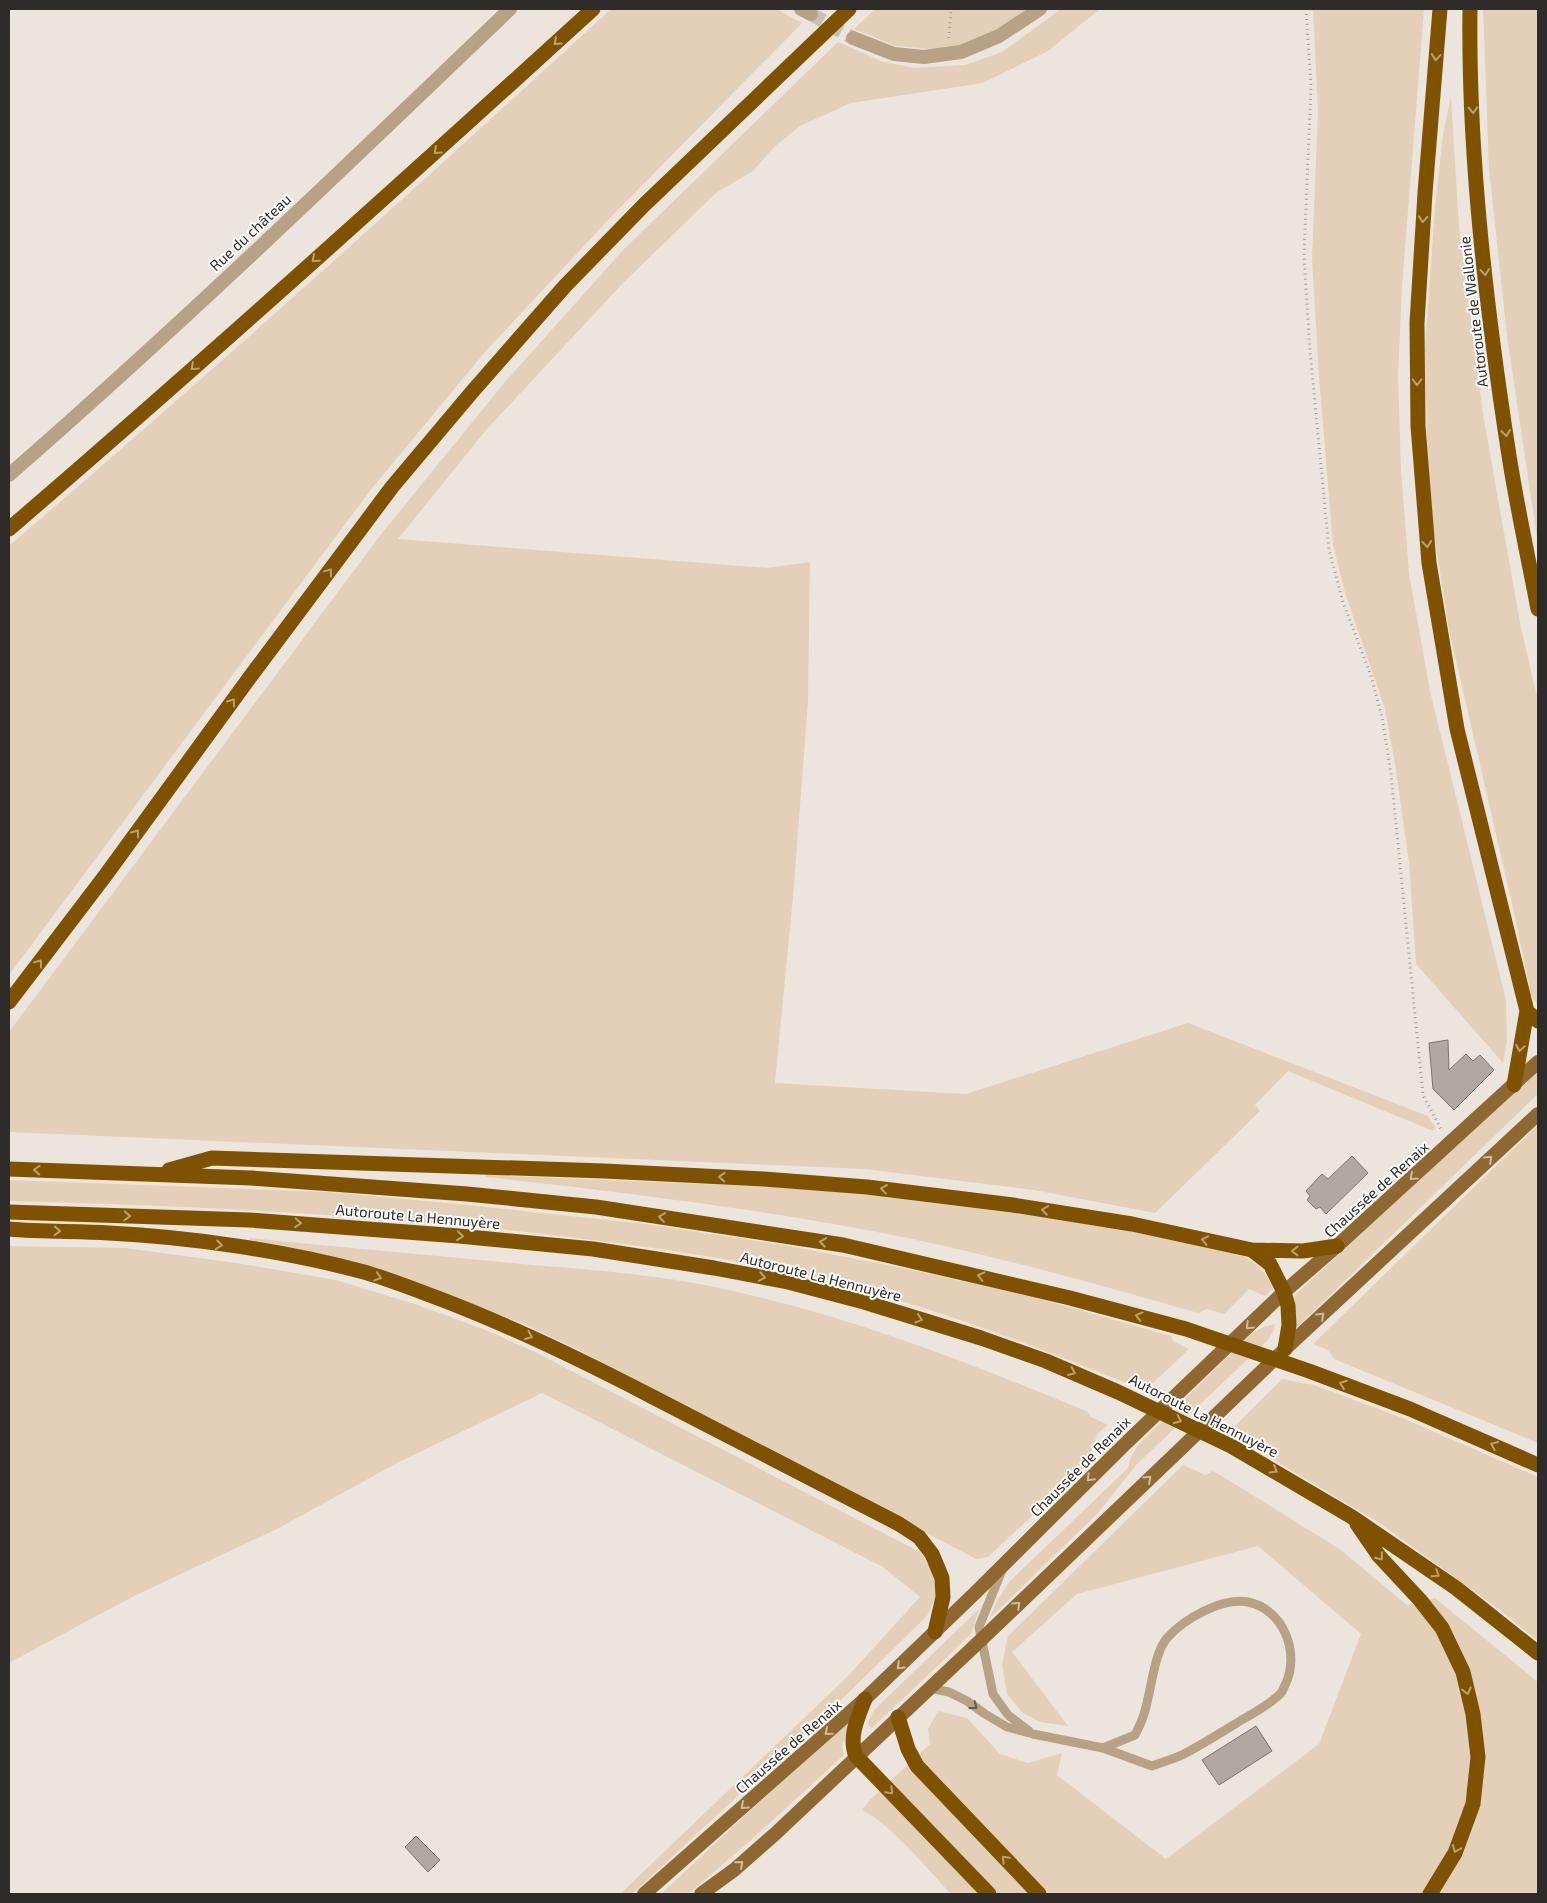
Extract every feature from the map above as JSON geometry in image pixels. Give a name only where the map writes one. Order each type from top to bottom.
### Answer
[{"type":"highway","points":[[9,529],[100,451],[440,149],[593,9]]},
{"type":"highway","points":[[9,1002],[105,876],[392,487],[472,392],[565,286],[644,204],[849,9]]},
{"type":"highway","points":[[1440,9],[1425,193],[1417,323],[1418,426],[1429,563],[1457,729],[1532,1016],[1514,1085]]},
{"type":"highway","name":"Autoroute de Wallonie","points":[[1470,9],[1474,146],[1482,246],[1508,450],[1538,609]]},
{"type":"highway","points":[[155,1174],[212,1158],[604,1171],[774,1180],[867,1187],[1013,1204],[1132,1224],[1252,1250],[1303,1251],[1337,1246]]},
{"type":"highway","name":"Autoroute La Hennuyère","points":[[9,1170],[251,1178],[467,1194],[624,1211],[843,1245],[1061,1296],[1186,1329],[1410,1409],[1538,1466]]},
{"type":"highway","name":"Autoroute La Hennuyère","points":[[9,1212],[249,1220],[459,1236],[593,1249],[788,1282],[854,1299],[981,1338],[1046,1362],[1118,1392],[1232,1446],[1352,1517],[1456,1588],[1538,1653]]},
{"type":"highway","points":[[9,1229],[111,1233],[191,1241],[283,1255],[365,1272],[455,1304],[506,1326],[589,1364],[899,1524],[919,1537],[932,1554],[942,1578],[943,1597],[935,1632]]},
{"type":"highway","points":[[1252,1250],[1270,1264],[1284,1292],[1288,1306],[1289,1325],[1285,1349]]},
{"type":"highway","points":[[1352,1517],[1379,1556],[1420,1600],[1442,1628],[1463,1672],[1473,1714],[1478,1756],[1473,1804],[1455,1853],[1430,1894]]},
{"type":"highway","points":[[865,1700],[854,1729],[853,1750],[856,1756],[989,1894]]},
{"type":"highway","points":[[898,1717],[906,1743],[917,1766],[1039,1894]]},
{"type":"main road","name":"Chaussée de Renaix","points":[[644,1894],[865,1700],[1125,1444],[1284,1292],[1449,1145],[1538,1062]]},
{"type":"main road","points":[[702,1894],[734,1870],[775,1834],[1285,1349],[1538,1114]]},
{"type":"street","name":"Rue du château","points":[[9,476],[242,263],[510,9]]},
{"type":"street","points":[[853,38],[894,54],[924,57],[949,54],[961,52],[999,36],[1040,9]]},
{"type":"lane","points":[[1004,1564],[979,1627],[993,1694],[1008,1716],[1033,1734]]},
{"type":"lane","points":[[929,1688],[949,1692],[967,1701],[1007,1727],[1103,1748],[1152,1766],[1184,1754],[1256,1712],[1281,1693],[1289,1677],[1292,1660],[1289,1641],[1281,1624],[1266,1611],[1249,1602],[1234,1601],[1204,1611],[1177,1629],[1166,1639],[1158,1658],[1143,1717],[1135,1735],[1103,1748]]},
{"type":"path","points":[[949,54],[951,9]]},
{"type":"path","points":[[1306,9],[1311,86],[1304,256],[1310,351],[1329,550],[1343,602],[1371,676],[1382,717],[1391,774],[1423,1095],[1449,1145]]},
{"type":"shaded area","points":[[611,9],[776,9],[802,23],[610,218],[485,352],[369,492],[9,975],[9,546],[312,280]]},
{"type":"shaded area","points":[[875,9],[1033,9],[975,45],[941,50],[896,46],[854,29]]},
{"type":"shaded area","points":[[1061,9],[1100,9],[1048,51],[983,83],[851,103],[800,126],[774,147],[753,171],[716,193],[623,283],[487,429],[398,539],[767,568],[810,562],[808,701],[793,897],[775,1083],[966,1094],[1188,1023],[1428,1116],[1435,1127],[1433,1131],[1288,1071],[1255,1105],[1260,1111],[1155,1213],[1034,1190],[864,1169],[9,1132],[9,1032],[382,533],[505,382],[623,250],[838,42],[881,61],[914,68],[965,65],[1002,52]]},
{"type":"shaded area","points":[[1313,9],[1424,9],[1402,287],[1398,375],[1401,469],[1409,573],[1430,691],[1506,1000],[1507,1041],[1503,1063],[1416,964],[1409,862],[1385,709],[1345,593],[1333,545],[1319,377],[1312,259],[1318,111]]},
{"type":"shaded area","points":[[1483,9],[1538,9],[1538,545],[1507,336],[1489,169]]},
{"type":"shaded area","points":[[1451,96],[1459,227],[1483,414],[1521,628],[1538,700],[1538,1007],[1531,994],[1449,630],[1433,527],[1427,434],[1425,350],[1435,207],[1443,135]]},
{"type":"shaded area","points":[[1538,1069],[1538,1094],[1295,1329],[1292,1298]]},
{"type":"shaded area","points":[[1538,1125],[1538,1443],[1334,1359],[1328,1350],[1313,1344]]},
{"type":"shaded area","points":[[486,1175],[779,1187],[907,1198],[1043,1214],[1229,1250],[1244,1256],[1260,1268],[1273,1288],[1265,1296],[1249,1289],[1224,1314],[1207,1309],[1198,1313],[995,1258],[872,1231],[728,1207],[486,1177]]},
{"type":"shaded area","points":[[9,1180],[328,1192],[646,1224],[784,1245],[903,1268],[1037,1298],[1171,1336],[1173,1341],[1189,1349],[1150,1386],[1132,1379],[1126,1383],[1004,1335],[921,1307],[838,1283],[722,1259],[648,1247],[500,1229],[378,1218],[255,1210],[9,1201]]},
{"type":"shaded area","points":[[250,1238],[623,1273],[724,1289],[817,1313],[909,1342],[1088,1412],[1091,1417],[1108,1425],[1097,1434],[1088,1464],[988,1557],[976,1559],[579,1350],[524,1324],[454,1297],[249,1243]]},
{"type":"shaded area","points":[[9,1246],[125,1248],[237,1263],[336,1280],[418,1305],[491,1332],[535,1352],[920,1552],[933,1573],[937,1593],[927,1616],[838,1703],[632,1894],[620,1894],[848,1676],[920,1597],[883,1567],[542,1393],[397,1463],[277,1529],[132,1597],[9,1663]]},
{"type":"shaded area","points":[[1275,1324],[1273,1332],[1267,1341],[1137,1464],[1098,1513],[990,1618],[997,1601],[1009,1582],[1128,1468],[1131,1457],[1138,1445],[1251,1334],[1263,1327]]},
{"type":"shaded area","points":[[1282,1379],[1314,1385],[1400,1417],[1538,1477],[1538,1641],[1500,1610],[1378,1522],[1245,1443],[1243,1434],[1233,1428]]},
{"type":"shaded area","points":[[1183,1465],[1205,1475],[1213,1471],[1341,1550],[1407,1605],[1435,1598],[1538,1682],[1538,1894],[951,1894],[897,1836],[862,1810],[870,1800],[930,1744],[928,1729],[938,1711],[967,1718],[1000,1754],[1028,1763],[1062,1753],[1057,1775],[1166,1859],[1319,1744],[1361,1634],[1258,1546],[1077,1594],[1012,1652],[1068,1726],[1040,1722],[1023,1713],[1007,1694],[1002,1664],[1008,1636]]},
{"type":"shaded area","points":[[979,1609],[971,1634],[872,1728],[867,1724],[874,1710]]},
{"type":"shaded area","points":[[856,1712],[842,1746],[844,1755],[750,1841],[688,1894],[661,1894]]},
{"type":"building","points":[[1448,1040],[1449,1070],[1466,1054],[1473,1061],[1480,1055],[1494,1070],[1454,1110],[1433,1089],[1429,1043]]},
{"type":"building","points":[[1352,1156],[1368,1173],[1326,1214],[1320,1207],[1316,1209],[1307,1200],[1310,1196],[1306,1191],[1322,1174],[1328,1179]]},
{"type":"building","points":[[1256,1726],[1272,1751],[1219,1785],[1202,1760]]},
{"type":"building","points":[[416,1836],[440,1860],[428,1872],[405,1847]]},
{"type":"tunnel","points":[[811,14],[853,38]]}]
